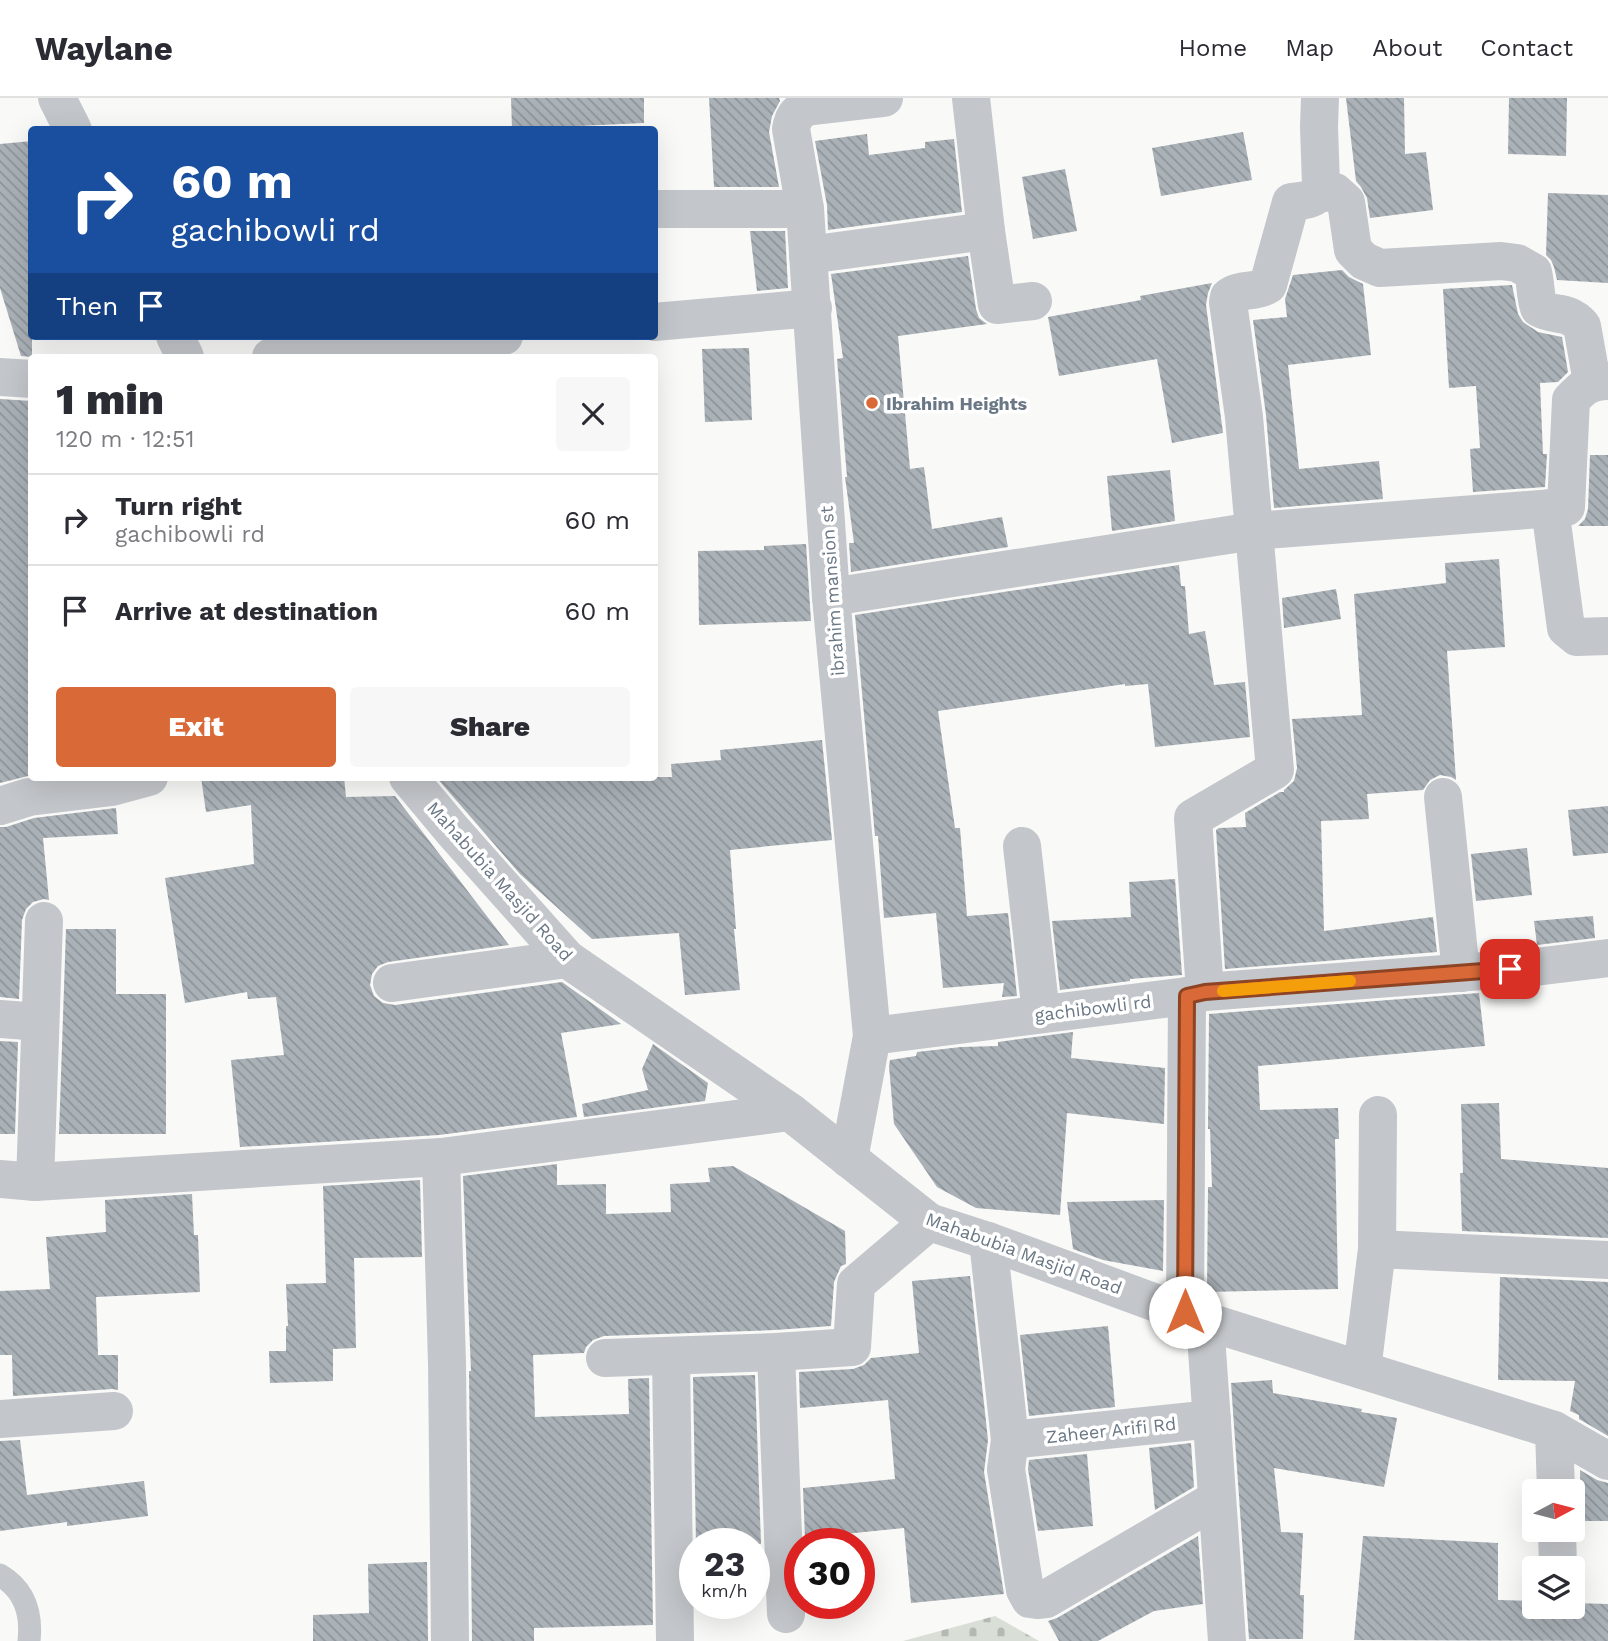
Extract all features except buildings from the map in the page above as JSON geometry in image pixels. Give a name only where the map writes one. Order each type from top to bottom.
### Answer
[{"type":"street","points":[[57,98],[71,126]]},
{"type":"street","name":"ibrahim mansion st","points":[[849,1158],[872,1036],[831,597],[805,209],[791,129],[793,118],[806,107],[884,98]]},
{"type":"street","points":[[971,98],[997,305],[1033,301]]},
{"type":"street","points":[[1320,98],[1320,193]]},
{"type":"street","points":[[831,597],[1254,531],[1566,507],[1571,400],[1580,390],[1600,381],[1582,326],[1569,316],[1559,312],[1545,312],[1539,307],[1532,272],[1517,263],[1501,261],[1380,268],[1364,261],[1353,250],[1346,202],[1335,192],[1320,193],[1314,198],[1291,202],[1268,285],[1233,293],[1229,297],[1244,417],[1254,531],[1275,770],[1193,818],[1196,994],[1195,1317],[1212,1419],[1227,1641]]},
{"type":"street","points":[[658,209],[805,209]]},
{"type":"street","points":[[807,255],[986,231]]},
{"type":"street","points":[[658,322],[813,308]]},
{"type":"street","points":[[304,354],[460,340]]},
{"type":"street","points":[[0,377],[28,379]]},
{"type":"street","points":[[1550,508],[1566,628],[1577,637],[1608,636]]},
{"type":"street","points":[[0,806],[29,797],[112,787],[134,781]]},
{"type":"street","name":"Mahabubia Masjid Road","points":[[411,781],[567,959],[790,1112],[929,1222],[1195,1317],[1554,1430],[1608,1461]]},
{"type":"street","points":[[1443,797],[1461,973]]},
{"type":"street","points":[[1022,846],[1041,1014]]},
{"type":"street","points":[[44,921],[40,1022],[18,1181],[441,1157],[790,1112]]},
{"type":"street","name":"gachibowli rd","points":[[872,1036],[1196,994],[1461,973],[1608,958]]},
{"type":"street","points":[[392,983],[567,959]]},
{"type":"street","points":[[0,1019],[40,1022]]},
{"type":"street","points":[[1362,1370],[1377,1249],[1378,1115]]},
{"type":"street","points":[[441,1157],[447,1363],[450,1641]]},
{"type":"street","points":[[605,1358],[852,1347],[856,1283],[929,1222]]},
{"type":"street","points":[[988,1241],[1010,1440],[1006,1469],[1025,1590],[1030,1599],[1046,1599],[1217,1499]]},
{"type":"street","points":[[1377,1249],[1608,1260]]},
{"type":"street","points":[[776,1352],[784,1562]]},
{"type":"street","points":[[671,1356],[675,1641]]},
{"type":"street","points":[[0,1419],[114,1411]]},
{"type":"street","name":"Zaheer Arifi Rd","points":[[1010,1440],[1212,1419]]},
{"type":"street","points":[[1554,1430],[1556,1479]]},
{"type":"lane","points":[[0,1575],[14,1584],[26,1604],[31,1624],[29,1641]]},
{"type":"green space","points":[[995,1616],[1039,1641],[903,1641]]},
{"type":"slow traffic","points":[[1223,991],[1350,981]]},
{"type":"place","name":"Ibrahim Heights","points":[[872,403]]},
{"type":"route","points":[[1185,1312],[1187,996],[1205,992],[1510,969]]}]
